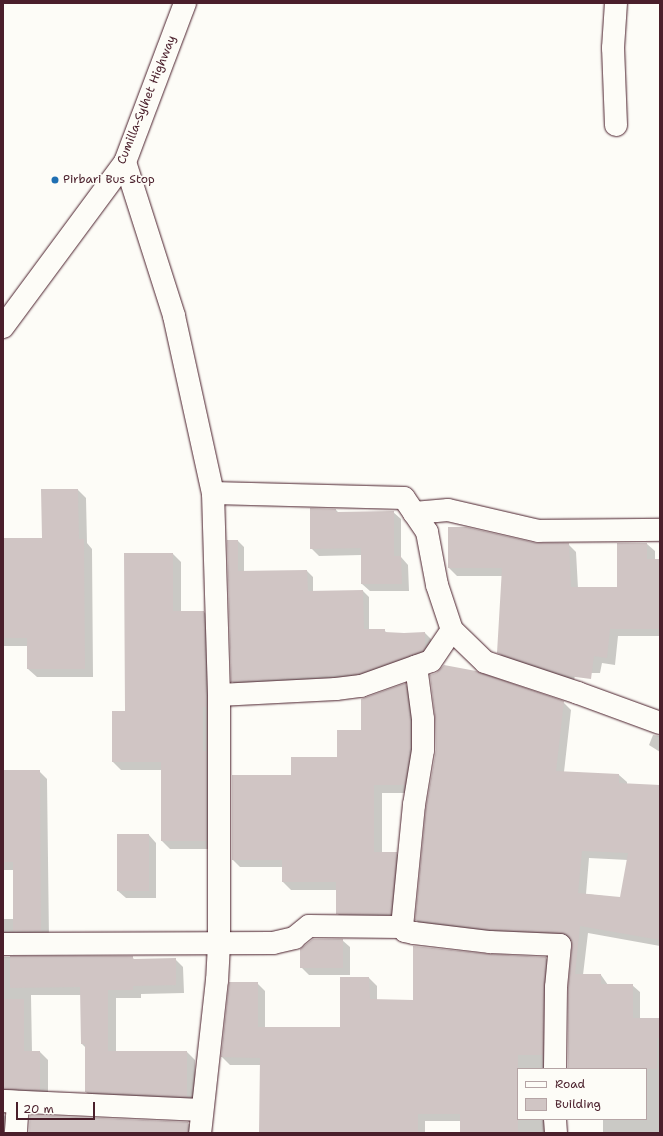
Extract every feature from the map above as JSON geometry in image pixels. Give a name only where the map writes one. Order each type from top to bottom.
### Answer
[{"type":"main road","name":"Cumilla-Sylhet Highway","points":[[3,328],[125,162],[185,3]]},
{"type":"main road","points":[[616,3],[613,48],[616,125]]},
{"type":"main road","points":[[125,162],[174,316],[214,493],[219,695],[219,944],[217,980],[200,1133]]},
{"type":"main road","points":[[214,493],[404,498],[427,532],[437,585],[452,630],[485,662],[578,692],[660,723]]},
{"type":"main road","points":[[414,513],[448,510],[539,531],[660,530]]},
{"type":"main road","points":[[219,695],[336,689],[361,686],[431,661],[452,630]]},
{"type":"main road","points":[[402,927],[412,819],[422,750],[422,719],[416,666]]},
{"type":"main road","points":[[3,944],[273,943],[294,938],[309,926],[402,927],[405,931],[414,933],[484,942],[560,945],[556,987],[555,1068]]},
{"type":"main road","points":[[16,1133],[8,1101],[202,1110]]},
{"type":"main road","points":[[555,1120],[556,1133]]},
{"type":"building","points":[[41,489],[78,489],[79,539],[84,539],[85,669],[27,669],[27,638],[3,638],[3,538],[42,538]]},
{"type":"building","points":[[310,508],[336,509],[336,512],[394,511],[394,556],[401,556],[402,584],[361,584],[361,548],[310,549]]},
{"type":"building","points":[[448,527],[466,527],[536,543],[569,543],[571,587],[617,587],[617,543],[647,543],[647,559],[660,559],[660,629],[610,629],[607,658],[594,656],[591,679],[568,676],[497,653],[502,568],[448,568]]},
{"type":"building","points":[[227,540],[238,540],[238,571],[307,570],[308,591],[363,590],[364,629],[385,629],[385,632],[404,633],[425,632],[425,647],[423,651],[358,674],[231,682]]},
{"type":"building","points":[[124,553],[173,553],[173,611],[204,611],[206,707],[203,707],[203,751],[206,751],[206,841],[161,841],[161,762],[112,762],[112,711],[125,711]]},
{"type":"building","points":[[444,665],[476,671],[564,701],[556,771],[619,774],[619,783],[660,785],[660,940],[580,926],[575,974],[601,974],[601,984],[633,984],[633,1018],[660,1018],[660,1038],[657,1038],[657,1069],[568,1068],[568,988],[572,946],[571,939],[567,934],[491,930],[415,920],[426,807],[436,750],[435,717],[430,675],[436,673]],"holes":[[[582,851],[628,853],[620,897],[578,893]]]},
{"type":"building","points":[[406,683],[410,720],[410,749],[405,785],[374,785],[374,852],[397,852],[391,914],[336,914],[336,882],[282,882],[282,860],[232,860],[232,775],[291,775],[291,757],[337,757],[337,730],[361,730],[361,699]]},
{"type":"building","points":[[3,770],[40,770],[41,931],[13,931],[13,862],[3,862]]},
{"type":"building","points":[[117,834],[149,834],[149,891],[117,891]]},
{"type":"building","points":[[313,939],[343,939],[343,968],[300,968],[300,949]]},
{"type":"building","points":[[413,946],[489,954],[546,957],[543,1055],[518,1055],[518,1133],[460,1133],[460,1114],[418,1114],[418,1133],[259,1133],[260,1058],[221,1057],[229,982],[258,982],[258,1027],[340,1027],[340,977],[369,977],[370,999],[413,1000]]},
{"type":"building","points":[[10,956],[133,956],[133,959],[176,958],[176,985],[133,986],[133,990],[108,990],[108,1051],[187,1051],[187,1097],[85,1092],[85,1044],[81,1044],[80,987],[10,988]]},
{"type":"building","points":[[3,999],[24,999],[24,1051],[40,1051],[40,1090],[3,1089]]},
{"type":"building","points":[[30,1115],[188,1122],[188,1133],[29,1133]]},
{"type":"place","name":"Pirbari Bus Stop","points":[[55,180]]}]
